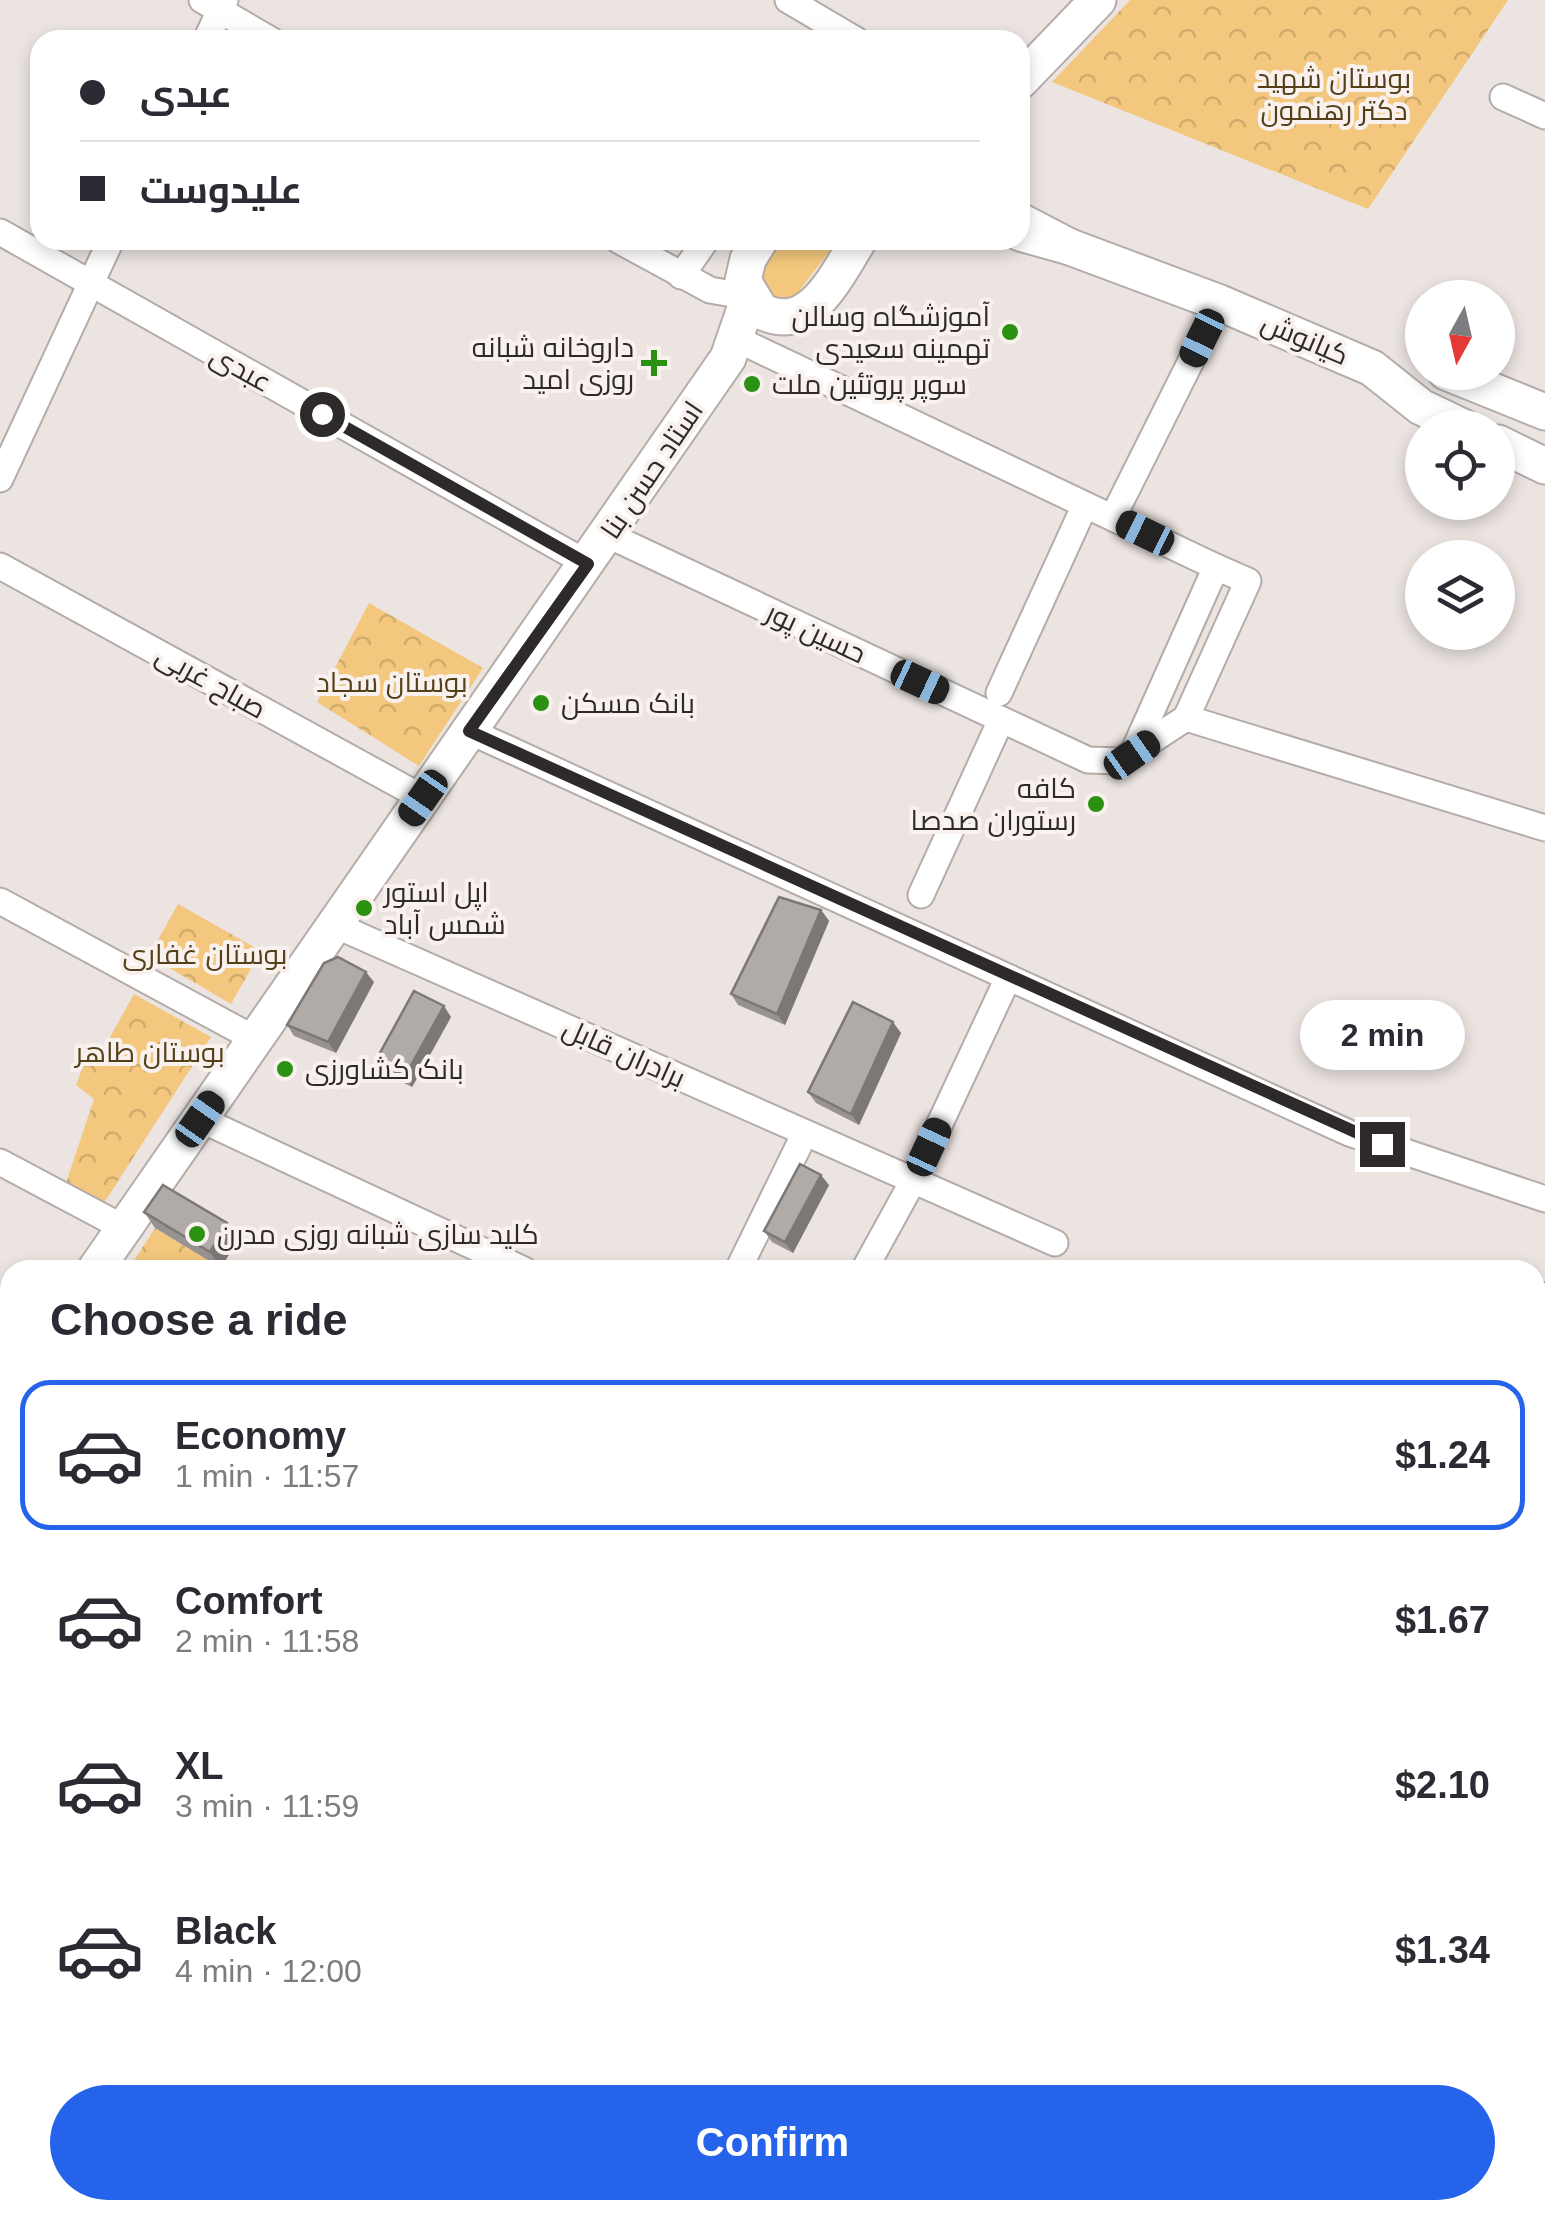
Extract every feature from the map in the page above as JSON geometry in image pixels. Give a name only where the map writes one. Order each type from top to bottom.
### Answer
[{"type":"main road","points":[[1030,71],[1098,0]]},
{"type":"main road","name":"کیانوش","points":[[1030,226],[1070,247]]},
{"type":"main road","name":"کیانوش","points":[[1030,236],[1220,302],[1372,368]]},
{"type":"main road","points":[[753,250],[743,281],[749,297],[772,316],[801,315]]},
{"type":"main road","points":[[738,352],[815,305],[853,250]]},
{"type":"main road","points":[[738,352],[749,297]]},
{"type":"main road","name":"استاد حسن بنا","points":[[102,1260],[738,352]]},
{"type":"main road","points":[[1372,368],[1405,368]]},
{"type":"main road","points":[[1372,368],[1430,410]]},
{"type":"main road","points":[[1491,390],[1545,412]]},
{"type":"main road","points":[[1515,451],[1545,466]]},
{"type":"street","points":[[788,0],[835,30]]},
{"type":"street","points":[[208,30],[215,4],[255,30]]},
{"type":"street","points":[[1503,97],[1545,116]]},
{"type":"street","name":"عبدی","points":[[0,232],[30,249]]},
{"type":"street","name":"عبدی","points":[[31,250],[598,550]]},
{"type":"street","points":[[0,478],[105,250]]},
{"type":"street","points":[[636,250],[710,290],[749,297]]},
{"type":"street","points":[[682,276],[699,250]]},
{"type":"street","points":[[1113,517],[1220,302]]},
{"type":"street","points":[[738,352],[1113,517],[1248,581],[1186,718],[1132,755]]},
{"type":"street","points":[[999,693],[1085,506]]},
{"type":"street","name":"حسین پور","points":[[598,550],[1088,760],[1120,761],[1132,755]]},
{"type":"street","name":"صباح غربی","points":[[0,566],[423,798]]},
{"type":"street","points":[[1132,755],[1216,567]]},
{"type":"street","points":[[1186,718],[1545,828]]},
{"type":"street","points":[[921,895],[1001,720]]},
{"type":"street","points":[[469,731],[1349,1133],[1545,1199]]},
{"type":"street","points":[[0,901],[256,1039]]},
{"type":"street","name":"برادران قابل","points":[[335,925],[1055,1243]]},
{"type":"street","points":[[870,1260],[913,1181],[1008,978]]},
{"type":"street","points":[[200,1119],[503,1260]]},
{"type":"street","points":[[743,1260],[806,1133]]},
{"type":"street","points":[[0,1162],[124,1228]]},
{"type":"green space","name":"بوستان شهید دکتر رهنمون","points":[[1130,0],[1508,0],[1368,209],[1052,82]]},
{"type":"green space","points":[[772,250],[830,250],[793,299],[777,300],[764,291],[760,269]]},
{"type":"green space","name":"بوستان سجاد","points":[[369,603],[483,668],[419,766],[317,702]]},
{"type":"green space","name":"بوستان غفاری","points":[[178,904],[261,951],[231,1004],[149,956]]},
{"type":"green space","name":"بوستان طاهر","points":[[134,994],[211,1037],[102,1206],[66,1183],[94,1099],[76,1085],[88,1053],[100,1055]]},
{"type":"green space","points":[[155,1228],[208,1260],[134,1260]]},
{"type":"building","points":[[779,897],[821,910],[777,1014],[731,994]]},
{"type":"building","points":[[338,957],[366,972],[328,1042],[287,1025],[324,963]]},
{"type":"building","points":[[414,991],[444,1006],[405,1076],[375,1062]]},
{"type":"building","points":[[853,1002],[893,1022],[851,1114],[808,1092]]},
{"type":"building","points":[[800,1164],[821,1175],[785,1242],[764,1231]]},
{"type":"building","points":[[163,1185],[227,1223],[210,1252],[144,1212]]},
{"type":"place","name":"آموزشگاه وسالن تهمینه سعیدی","points":[[1010,332]]},
{"type":"place","name":"داروخانه شبانه روزی امید","points":[[654,363]]},
{"type":"place","name":"سوپر پروتئین ملت","points":[[752,384]]},
{"type":"place","name":"بانک مسکن","points":[[541,703]]},
{"type":"place","name":"کافه رستوران صدصا","points":[[1096,804]]},
{"type":"place","name":"اپل استور شمس آباد","points":[[364,908]]},
{"type":"place","name":"بانک کشاورزی","points":[[285,1069]]},
{"type":"place","name":"کلید سازی شبانه روزی مدرن","points":[[197,1234]]},
{"type":"route","points":[[322,414],[588,564],[469,731],[1349,1133],[1382,1144]]}]
